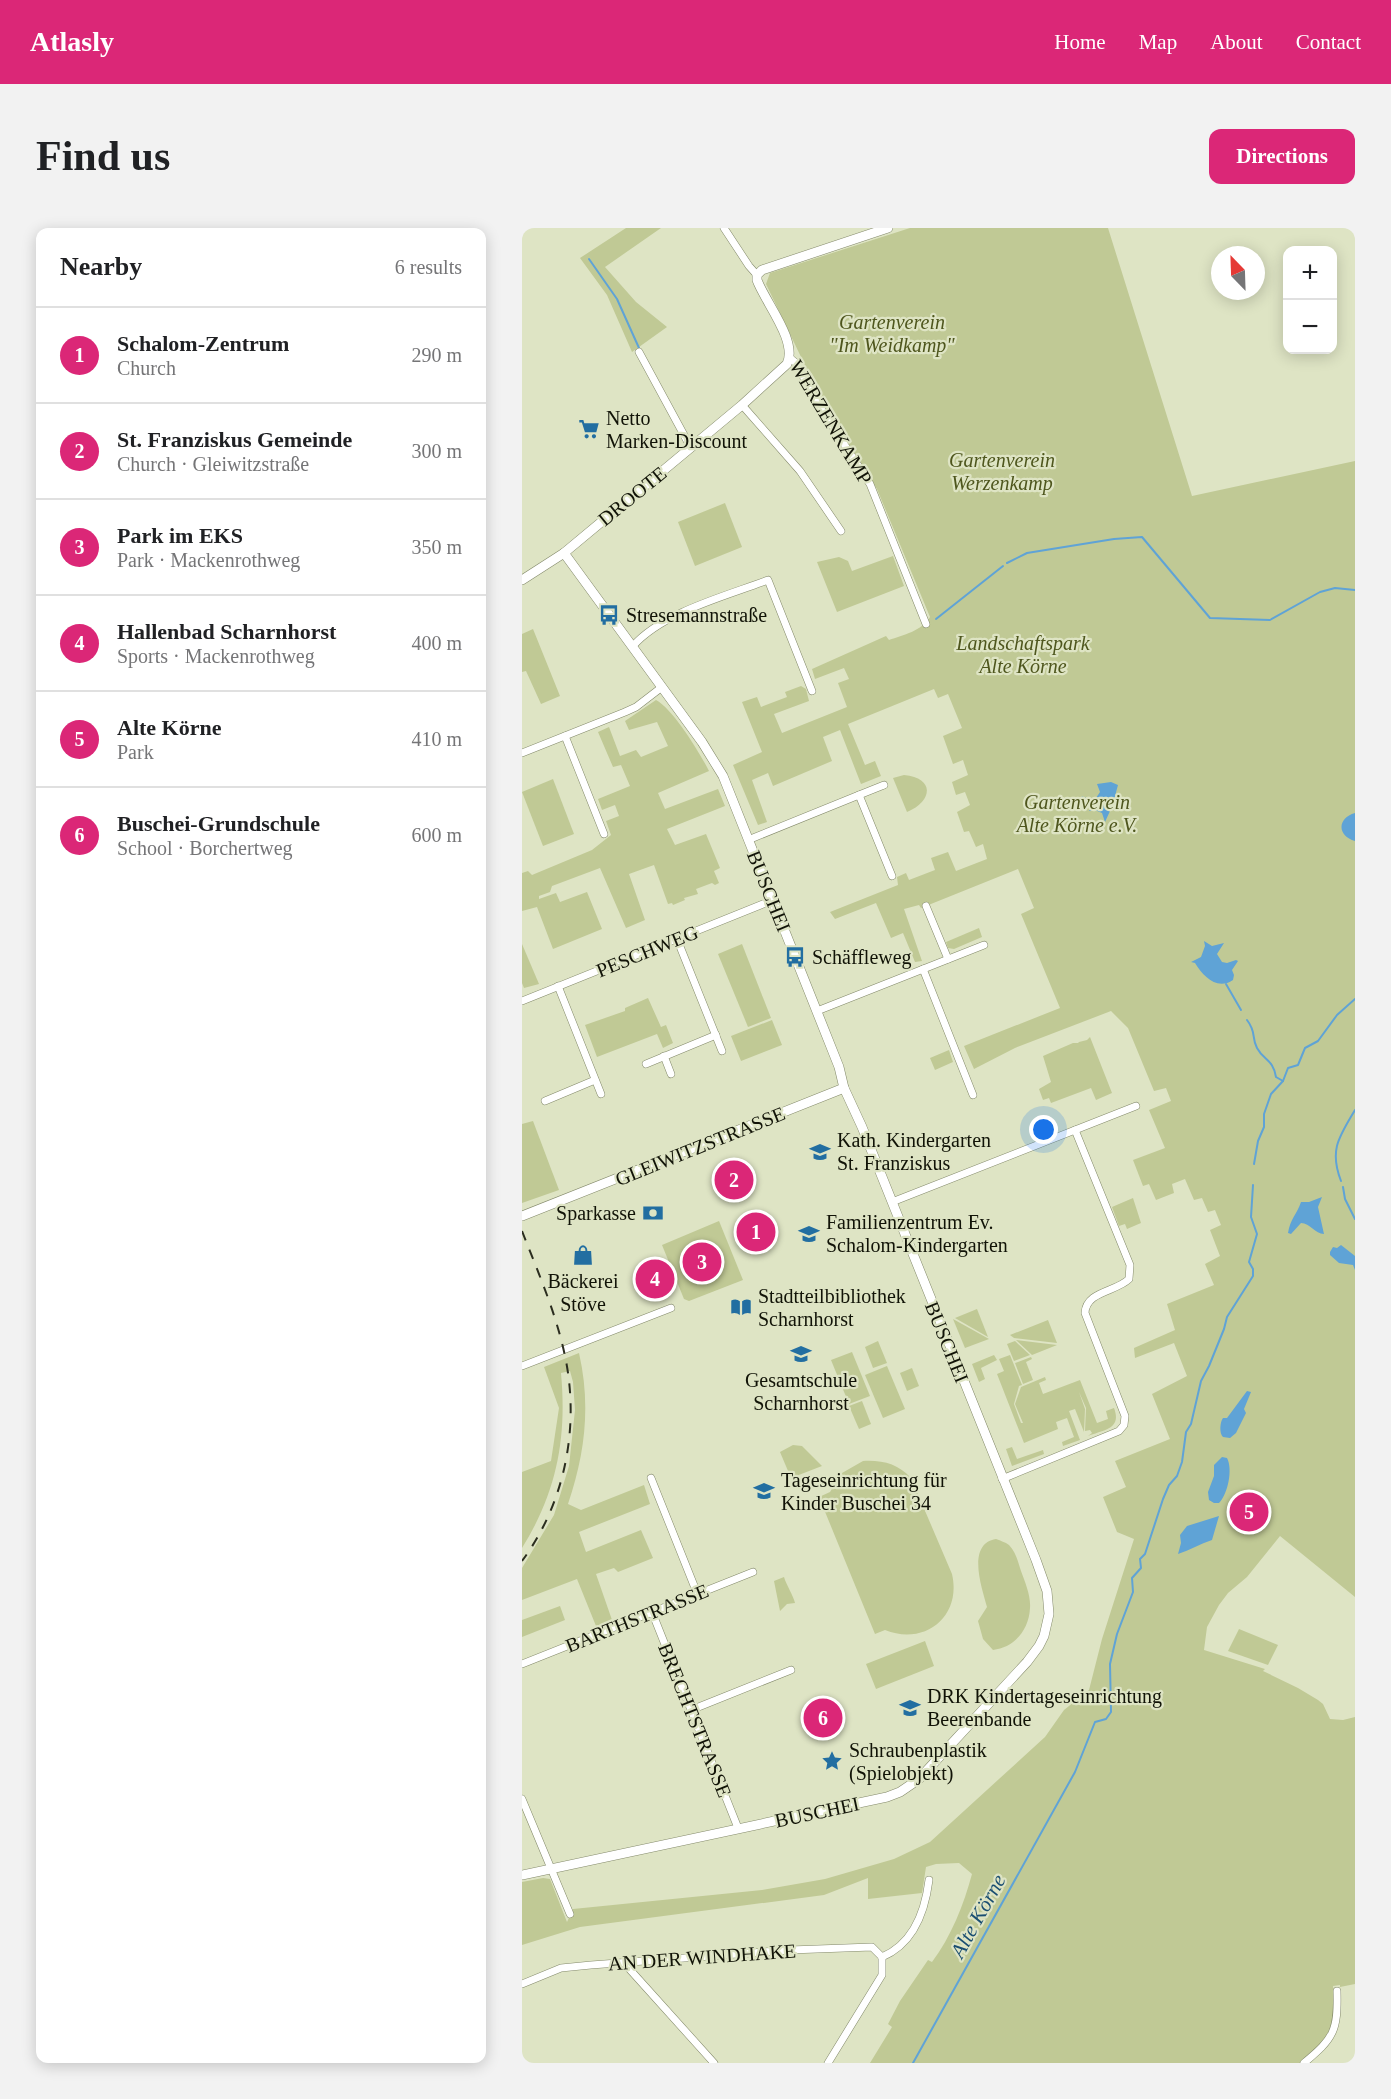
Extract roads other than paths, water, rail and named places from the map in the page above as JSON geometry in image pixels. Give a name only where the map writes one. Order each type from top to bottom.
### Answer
[{"type":"street","name":"WERZENKAMP","points":[[724,228],[749,266],[758,275],[758,282],[785,336],[790,358],[796,363],[870,484],[926,624]]},
{"type":"street","points":[[758,275],[769,267],[888,228]]},
{"type":"street","points":[[639,352],[691,448]]},
{"type":"street","name":"DROOTE","points":[[522,580],[564,553],[691,448],[783,369],[790,358]]},
{"type":"street","points":[[742,405],[800,471],[841,531]]},
{"type":"street","name":"BUSCHEI","points":[[522,1875],[887,1797],[905,1789],[919,1779],[1027,1662],[1044,1636],[1049,1614],[1047,1590],[852,1102],[844,1088],[842,1076],[817,1011],[725,782],[711,754],[564,553]]},
{"type":"street","points":[[633,646],[660,623],[768,580],[812,691]]},
{"type":"street","points":[[522,753],[631,710],[662,687]]},
{"type":"street","points":[[565,736],[604,834]]},
{"type":"street","points":[[748,840],[884,785]]},
{"type":"street","points":[[860,795],[892,876]]},
{"type":"street","name":"PESCHWEG","points":[[522,1001],[772,900]]},
{"type":"street","points":[[926,906],[948,959]]},
{"type":"street","points":[[676,939],[722,1051]]},
{"type":"street","points":[[817,1011],[984,945]]},
{"type":"street","points":[[923,969],[973,1095]]},
{"type":"street","points":[[558,986],[601,1094]]},
{"type":"street","points":[[646,1064],[716,1035]]},
{"type":"street","points":[[664,1056],[671,1074]]},
{"type":"street","points":[[545,1101],[595,1080]]},
{"type":"street","name":"GLEIWITZSTRASSE","points":[[522,1216],[844,1088]]},
{"type":"street","points":[[892,1202],[1136,1106]]},
{"type":"street","points":[[1002,1479],[1119,1431],[1124,1425],[1125,1416],[1087,1319],[1085,1307],[1092,1298],[1129,1279],[1130,1265],[1075,1130]]},
{"type":"street","points":[[522,1366],[671,1308]]},
{"type":"street","points":[[651,1478],[697,1593]]},
{"type":"street","name":"BARTHSTRASSE","points":[[522,1664],[753,1572]]},
{"type":"street","name":"BRECHTSTRASSE","points":[[652,1612],[738,1828]]},
{"type":"street","points":[[691,1710],[791,1670]]},
{"type":"street","points":[[522,1799],[570,1914]]},
{"type":"street","points":[[828,2063],[882,1975],[882,1957],[895,1952],[918,1921],[927,1902],[929,1880]]},
{"type":"street","name":"AN DER WINDHAKE","points":[[522,1984],[561,1968],[790,1950],[872,1947],[882,1957]]},
{"type":"street","points":[[624,1963],[714,2063]]},
{"type":"street","points":[[1304,2063],[1323,2047],[1332,2035],[1336,2024],[1336,1991]]},
{"type":"water","points":[[1111,782],[1118,785],[1115,796],[1117,806],[1110,811],[1105,822],[1102,813],[1095,810],[1089,811],[1094,804],[1081,796],[1096,798],[1100,792],[1097,784]]},
{"type":"water","points":[[1355,813],[1355,841],[1349,839],[1342,831],[1342,823],[1349,815]]},
{"type":"water","points":[[1204,941],[1212,946],[1224,943],[1217,954],[1222,962],[1238,961],[1232,970],[1233,980],[1227,983],[1216,983],[1206,977],[1195,963],[1191,962],[1201,957],[1205,946]]},
{"type":"water","points":[[1322,1197],[1318,1207],[1324,1234],[1301,1223],[1291,1234],[1288,1233],[1301,1202],[1309,1202]]},
{"type":"water","points":[[1341,1245],[1355,1256],[1355,1270],[1353,1265],[1339,1263],[1330,1255],[1333,1247],[1337,1248]]},
{"type":"water","points":[[1247,1391],[1251,1392],[1244,1409],[1246,1413],[1236,1433],[1230,1438],[1223,1437],[1220,1430],[1223,1418],[1227,1418]]},
{"type":"water","points":[[1222,1457],[1227,1458],[1229,1463],[1229,1481],[1222,1499],[1219,1503],[1214,1503],[1209,1500],[1208,1492],[1214,1476],[1214,1465]]},
{"type":"water","points":[[1219,1516],[1212,1540],[1178,1554],[1181,1543],[1180,1535],[1187,1526]]},
{"type":"waterway","points":[[589,259],[617,299],[639,348]]},
{"type":"waterway","points":[[1007,563],[1027,553],[1114,539],[1142,537],[1210,618],[1270,620],[1320,592],[1335,588],[1355,590]]},
{"type":"waterway","points":[[936,619],[1003,566]]},
{"type":"waterway","points":[[1226,984],[1241,1010]]},
{"type":"waterway","name":"Alte Körne","points":[[1254,1164],[1258,1141],[1264,1127],[1264,1114],[1271,1094],[1283,1081],[1288,1068],[1298,1065],[1305,1048],[1318,1041],[1337,1015],[1355,999]]},
{"type":"waterway","points":[[1247,1020],[1252,1028],[1257,1048],[1271,1063],[1276,1077],[1283,1081]]},
{"type":"waterway","points":[[1341,1181],[1336,1152],[1340,1136],[1355,1110]]},
{"type":"waterway","name":"Alte Körne","points":[[913,2063],[1075,1772],[1095,1722],[1106,1719],[1111,1712],[1110,1664],[1117,1634],[1133,1592],[1132,1578],[1141,1568],[1140,1559],[1145,1554],[1163,1499],[1169,1485],[1177,1476],[1182,1462],[1186,1432],[1191,1424],[1201,1381],[1227,1317],[1253,1276],[1253,1269],[1249,1262],[1257,1234],[1251,1217],[1253,1185]]},
{"type":"waterway","points":[[1343,1187],[1345,1199],[1355,1219]]},
{"type":"railway","points":[[522,1231],[557,1324],[565,1356],[571,1410],[565,1463],[558,1489],[549,1514],[522,1561]]},
{"type":"place","name":"Netto Marken-Discount","points":[[589,429]]},
{"type":"place","name":"Stresemannstraße","points":[[609,615]]},
{"type":"place","name":"Schäffleweg","points":[[795,957]]},
{"type":"place","name":"Kath. Kindergarten St. Franziskus","points":[[820,1152]]},
{"type":"place","name":"St. Franziskus Gemeinde","points":[[734,1180]]},
{"type":"place","name":"Sparkasse","points":[[653,1213]]},
{"type":"place","name":"Schalom-Zentrum","points":[[756,1232]]},
{"type":"place","name":"Familienzentrum Ev. Schalom-Kindergarten","points":[[809,1234]]},
{"type":"place","name":"Bäckerei Stöve","points":[[583,1255]]},
{"type":"place","name":"Park im EKS","points":[[702,1262]]},
{"type":"place","name":"Hallenbad Scharnhorst","points":[[655,1279]]},
{"type":"place","name":"Stadtteilbibliothek Scharnhorst","points":[[741,1307]]},
{"type":"place","name":"Gesamtschule Scharnhorst","points":[[801,1354]]},
{"type":"place","name":"Tageseinrichtung für Kinder Buschei 34","points":[[764,1491]]},
{"type":"place","name":"Alte Körne","points":[[1249,1512]]},
{"type":"place","name":"DRK Kindertageseinrichtung Beerenbande","points":[[910,1708]]},
{"type":"place","name":"Buschei-Grundschule","points":[[823,1718]]},
{"type":"place","name":"Schraubenplastik (Spielobjekt)","points":[[832,1761]]},
{"type":"park label","name":"Gartenverein \"Im Weidkamp\"","points":[[892,334]]},
{"type":"park label","name":"Gartenverein Werzenkamp","points":[[1002,472]]},
{"type":"park label","name":"Landschaftspark Alte Körne","points":[[1023,654]]},
{"type":"park label","name":"Gartenverein Alte Körne e.V.","points":[[1077,814]]}]
